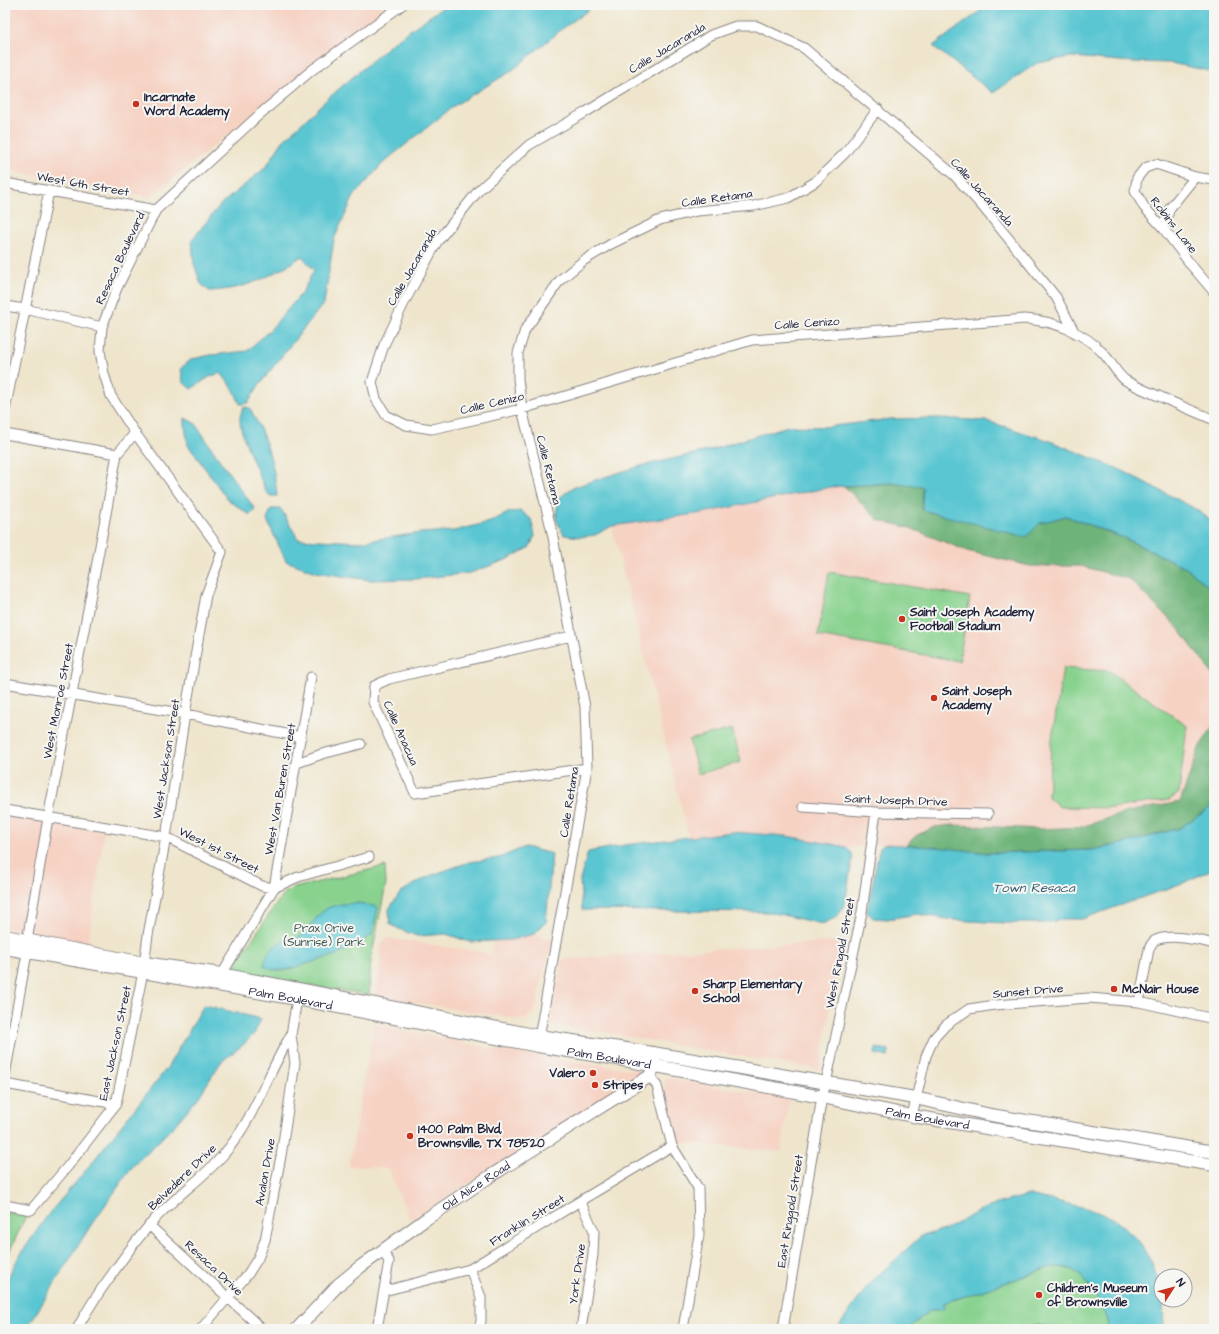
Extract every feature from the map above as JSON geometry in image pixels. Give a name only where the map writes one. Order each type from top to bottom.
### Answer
[{"type":"main road","name":"Palm Boulevard","points":[[5,936],[27,947]]},
{"type":"main road","name":"Palm Boulevard","points":[[5,948],[27,947],[143,968],[215,985],[538,1041],[653,1053],[915,1098],[991,1115],[1214,1152]]},
{"type":"main road","name":"Palm Boulevard","points":[[143,968],[221,974],[538,1041],[652,1071],[822,1097],[912,1116],[1214,1165]]},
{"type":"main road","points":[[652,1071],[653,1053]]},
{"type":"main road","name":"Old Alice Road","points":[[297,1329],[338,1285],[360,1267],[426,1219],[652,1071]]},
{"type":"street","name":"Resaca Boulevard","points":[[222,552],[135,433],[111,396],[104,374],[100,352],[102,327],[117,288],[156,210],[260,114],[308,74],[402,5]]},
{"type":"street","name":"Calle Jacaranda","points":[[386,414],[376,399],[372,382],[384,345],[405,301],[437,242],[479,190],[529,145],[586,112],[711,35],[736,26],[757,26],[804,48],[878,109],[954,175],[982,206],[1056,297],[1075,333]]},
{"type":"street","name":"Calle Retama","points":[[538,1041],[587,768],[584,707],[552,532],[522,409],[518,380],[518,353],[525,330],[560,280],[584,261],[611,244],[660,220],[697,211],[754,206],[788,198],[815,182],[845,153],[878,109]]},
{"type":"street","name":"Robins Lane","points":[[1214,180],[1195,177],[1156,164],[1145,168],[1137,178],[1135,191],[1144,207],[1163,228],[1214,292]]},
{"type":"street","points":[[1163,228],[1170,208],[1195,177]]},
{"type":"street","name":"West 6th Street","points":[[5,183],[156,210]]},
{"type":"street","points":[[5,410],[49,190]]},
{"type":"street","points":[[5,306],[25,309],[102,327]]},
{"type":"street","name":"Calle Cenizo","points":[[386,414],[406,426],[432,429],[522,409],[752,340],[1025,319],[1041,320],[1075,333],[1103,353],[1124,379],[1141,389],[1214,420]]},
{"type":"street","points":[[5,434],[117,454],[135,433]]},
{"type":"street","name":"West Monroe Street","points":[[5,1075],[48,818],[117,454]]},
{"type":"street","name":"West Jackson Street","points":[[143,968],[206,595],[222,552]]},
{"type":"street","name":"Calle Anacua","points":[[571,636],[389,679],[374,686],[373,702],[415,793],[587,768]]},
{"type":"street","name":"West Van Buren Street","points":[[215,985],[274,888],[302,737],[311,677]]},
{"type":"street","points":[[5,683],[185,714],[302,737]]},
{"type":"street","points":[[297,763],[322,754],[361,744]]},
{"type":"street","name":"Saint Joseph Drive","points":[[803,807],[876,812],[988,814]]},
{"type":"street","name":"West 1st Street","points":[[5,810],[166,836],[262,886],[274,888]]},
{"type":"street","name":"West Ringold Street","points":[[822,1097],[862,912],[876,812]]},
{"type":"street","points":[[274,888],[298,877],[369,857]]},
{"type":"street","points":[[1139,1002],[1149,949],[1153,942],[1159,939],[1171,937],[1214,944]]},
{"type":"street","name":"East Jackson Street","points":[[5,1205],[31,1210],[68,1166],[116,1104],[143,968]]},
{"type":"street","name":"Sunset Drive","points":[[912,1116],[926,1056],[934,1038],[946,1025],[969,1009],[1089,998],[1139,1002],[1214,1019]]},
{"type":"street","name":"Avalon Drive","points":[[201,1329],[248,1274],[258,1258],[265,1240],[281,1156],[295,1063],[291,1035],[297,999]]},
{"type":"street","name":"Belvedere Drive","points":[[77,1329],[100,1290],[124,1256],[150,1225],[168,1205],[209,1170],[225,1153],[252,1113],[264,1090],[277,1057],[291,1035]]},
{"type":"street","points":[[652,1071],[672,1146],[698,1188],[699,1235],[683,1329]]},
{"type":"street","points":[[5,1084],[116,1104]]},
{"type":"street","name":"East Ringgold Street","points":[[783,1329],[822,1097]]},
{"type":"street","name":"Franklin Street","points":[[384,1291],[470,1269],[672,1146]]},
{"type":"street","name":"York Drive","points":[[580,1201],[594,1231],[592,1256],[581,1329]]},
{"type":"street","name":"Resaca Drive","points":[[150,1225],[262,1329]]},
{"type":"street","points":[[377,1329],[389,1261],[382,1251]]},
{"type":"street","points":[[470,1269],[481,1297],[481,1321],[479,1329]]},
{"type":"shaded area","name":"Incarnate Word Academy","points":[[5,5],[389,5],[150,197],[5,170]]},
{"type":"shaded area","name":"Saint Joseph Academy","points":[[891,483],[922,511],[1026,537],[1040,523],[1214,591],[1214,805],[946,848],[886,844],[846,847],[786,836],[732,832],[689,838],[612,526],[702,513],[831,487]]},
{"type":"shaded area","points":[[5,813],[104,832],[88,944],[5,928]]},
{"type":"shaded area","points":[[534,934],[552,940],[534,1014],[523,1020],[376,996],[382,943],[387,938],[492,954],[493,941],[511,940]]},
{"type":"shaded area","name":"Sharp Elementary School","points":[[841,941],[820,1070],[551,1023],[562,959]]},
{"type":"shaded area","points":[[374,1024],[503,1051],[643,1071],[640,1077],[410,1220],[388,1168],[349,1166]]},
{"type":"shaded area","points":[[665,1077],[789,1099],[781,1152],[677,1142],[664,1090]]},
{"type":"green space","points":[[891,483],[923,487],[1040,523],[1066,516],[1124,538],[1185,567],[1214,591],[1214,681],[1211,672],[1178,628],[1129,579],[1081,566],[1030,566],[967,551],[910,528],[878,520],[844,486]]},
{"type":"green space","points":[[829,572],[970,597],[959,661],[818,636]]},
{"type":"green space","points":[[1063,668],[1109,671],[1187,726],[1179,793],[1169,800],[1112,808],[1060,807],[1048,797],[1051,745]]},
{"type":"green space","points":[[1214,725],[1214,805],[1180,828],[1126,843],[1092,850],[987,853],[906,845],[917,835],[935,827],[951,825],[1042,829],[1081,827],[1128,812],[1180,802],[1200,746]]},
{"type":"green space","points":[[732,729],[741,762],[698,774],[689,740]]},
{"type":"green space","name":"Prax Orive (Sunrise) Park","points":[[385,866],[386,884],[371,959],[369,995],[239,975],[235,970],[237,961],[284,893],[294,888]]},
{"type":"green space","points":[[5,1212],[26,1216],[5,1261]]},
{"type":"green space","points":[[1051,1267],[1070,1269],[1085,1280],[1096,1296],[1104,1313],[1109,1329],[908,1329],[930,1310],[943,1303]]},
{"type":"green space","points":[[1038,1325],[1053,1327],[1057,1329],[1023,1329]]},
{"type":"water","points":[[446,5],[595,5],[562,29],[510,72],[455,105],[384,162],[354,196],[334,239],[324,303],[259,385],[248,403],[240,404],[234,390],[221,373],[211,376],[191,389],[183,382],[181,368],[192,359],[211,355],[247,351],[270,330],[302,293],[314,270],[302,256],[280,270],[258,281],[235,288],[209,291],[201,284],[194,264],[192,240],[220,205],[265,168],[283,141],[326,100],[396,40]]},
{"type":"water","points":[[993,5],[1214,5],[1214,72],[1171,63],[1133,62],[1071,57],[1037,63],[993,93],[933,46],[983,9]]},
{"type":"water","points":[[244,407],[250,408],[265,440],[274,472],[277,496],[271,496],[266,492],[246,444],[240,419]]},
{"type":"water","points":[[185,418],[196,424],[218,458],[255,509],[250,515],[228,500],[188,445]]},
{"type":"water","points":[[939,418],[987,421],[1050,441],[1121,470],[1192,507],[1214,522],[1214,591],[1185,567],[1124,538],[1066,516],[1040,523],[1026,537],[922,510],[923,487],[891,483],[831,487],[702,513],[612,526],[595,535],[580,537],[564,535],[556,519],[558,499],[572,488],[641,466],[707,451],[788,426],[826,427],[891,419]]},
{"type":"water","points":[[271,509],[281,509],[298,539],[359,542],[420,533],[454,531],[490,522],[510,512],[521,511],[531,519],[535,536],[529,548],[506,560],[470,573],[416,579],[370,580],[316,572],[286,561],[267,520]]},
{"type":"water","name":"Town Resaca","points":[[1214,805],[1214,868],[1188,881],[1082,919],[1063,919],[1045,923],[1004,923],[954,920],[917,914],[887,919],[873,918],[867,912],[879,851],[881,846],[886,844],[946,848],[987,853],[1092,850],[1126,843],[1180,828]]},
{"type":"water","points":[[732,832],[786,836],[846,847],[853,855],[845,903],[837,917],[822,924],[770,912],[582,910],[580,880],[588,852],[625,845]]},
{"type":"water","points":[[525,847],[552,854],[546,922],[534,934],[511,940],[470,942],[446,934],[417,936],[390,924],[389,909],[401,892],[427,877],[469,862],[499,858]]},
{"type":"water","points":[[358,903],[378,907],[372,935],[339,954],[286,970],[274,970],[264,966],[268,953],[274,946],[282,941],[295,940],[307,930],[326,909],[339,904]]},
{"type":"water","points":[[204,1005],[261,1019],[254,1034],[243,1045],[221,1062],[198,1098],[171,1129],[133,1166],[91,1225],[30,1323],[28,1329],[5,1329],[5,1284],[18,1258],[47,1216],[82,1175],[167,1068]]},
{"type":"water","points":[[876,1048],[889,1050],[888,1057],[875,1054]]},
{"type":"water","points":[[1029,1195],[1086,1208],[1113,1218],[1138,1240],[1152,1263],[1154,1268],[1153,1308],[1163,1308],[1164,1329],[1109,1329],[1104,1313],[1096,1296],[1085,1280],[1070,1269],[1051,1267],[944,1303],[944,1308],[941,1310],[930,1310],[908,1329],[837,1329],[870,1283],[921,1236],[944,1230],[989,1206]]},
{"type":"place","name":"Incarnate Word Academy","points":[[136,104]]},
{"type":"place","name":"Saint Joseph Academy Football Stadium","points":[[902,619]]},
{"type":"place","name":"Saint Joseph Academy","points":[[934,698]]},
{"type":"place","name":"McNair House","points":[[1114,989]]},
{"type":"place","name":"Sharp Elementary School","points":[[695,991]]},
{"type":"place","name":"Valero","points":[[593,1073]]},
{"type":"place","name":"Stripes","points":[[595,1085]]},
{"type":"place","name":"1400 Palm Blvd, Brownsville, TX 78520","points":[[410,1136]]},
{"type":"place","name":"Children’s Museum of Brownsville","points":[[1039,1295]]}]
